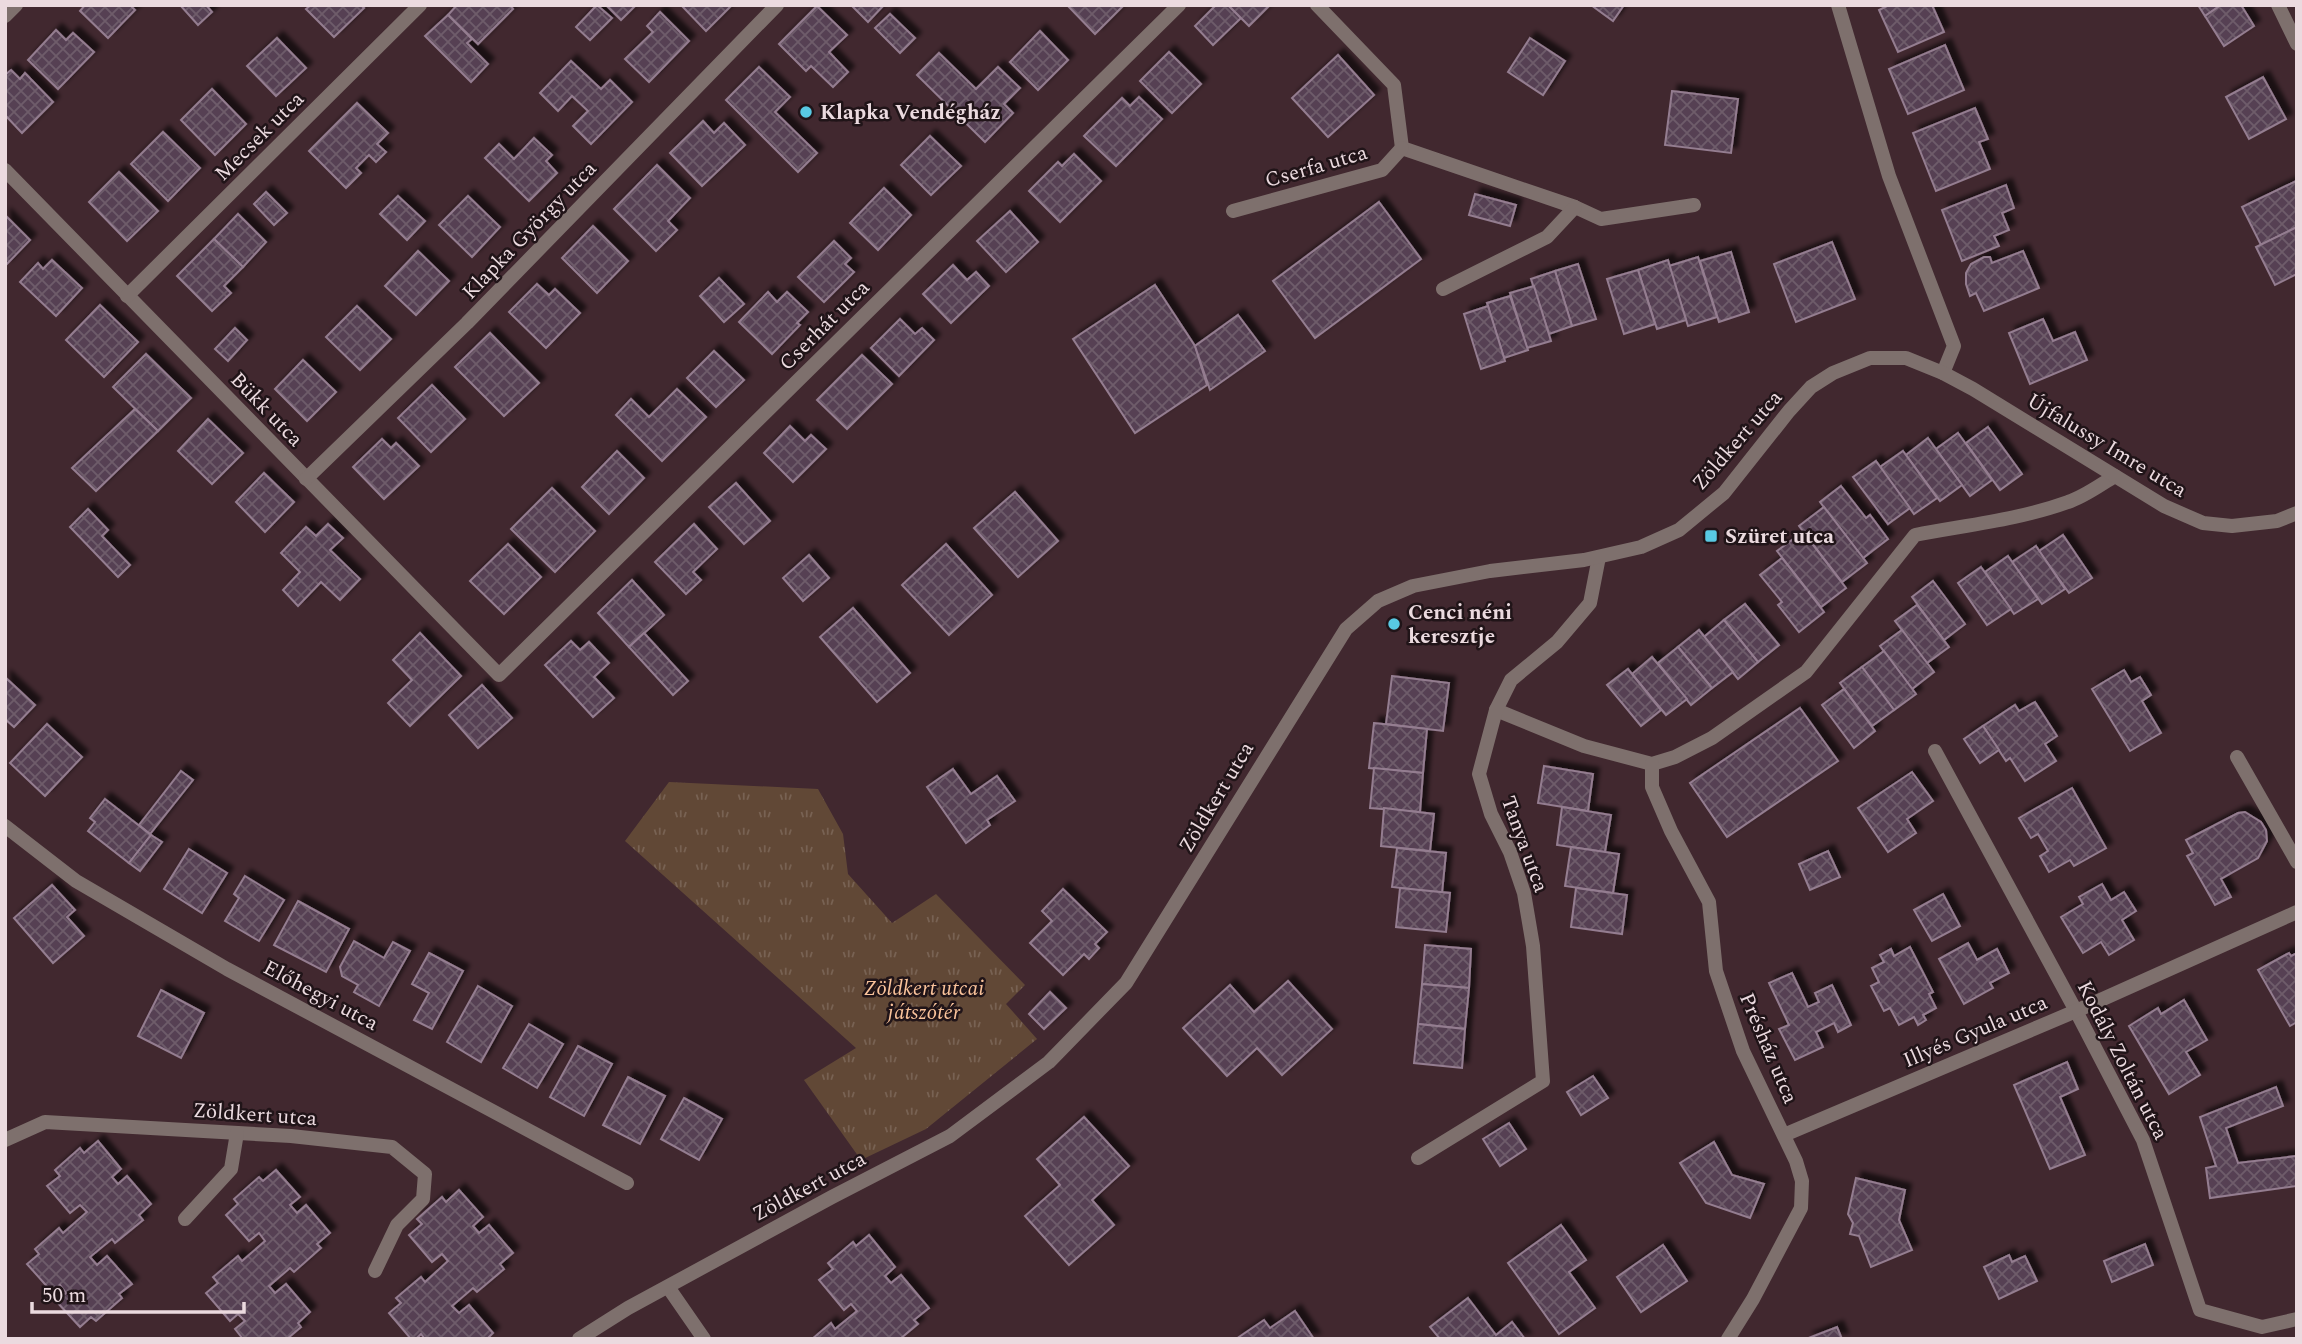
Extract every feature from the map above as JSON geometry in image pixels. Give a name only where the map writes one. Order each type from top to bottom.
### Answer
[{"type":"street","points":[[5,16],[16,5]]},
{"type":"street","name":"Mecsek utca","points":[[127,296],[420,5]]},
{"type":"street","name":"Klapka György utca","points":[[306,479],[467,323],[777,5]]},
{"type":"street","name":"Cserhát utca","points":[[499,675],[1179,5]]},
{"type":"street","points":[[1317,5],[1394,85],[1402,148],[1575,207],[1601,219],[1694,205]]},
{"type":"street","points":[[1838,5],[1889,176],[1954,346],[1943,373]]},
{"type":"street","points":[[2278,5],[2297,44]]},
{"type":"street","name":"Cserfa utca","points":[[1233,211],[1382,170],[1402,148]]},
{"type":"street","name":"Bükk utca","points":[[5,170],[499,675]]},
{"type":"street","points":[[1443,289],[1547,237],[1575,207]]},
{"type":"street","name":"Zöldkert utca","points":[[579,1339],[628,1308],[950,1136],[1049,1062],[1126,983],[1346,629],[1378,601],[1413,586],[1490,571],[1599,557],[1641,547],[1679,530],[1724,493],[1811,387],[1833,373],[1870,358],[1906,358]]},
{"type":"street","name":"Újfalussy Imre utca","points":[[1906,358],[1973,389],[2171,510],[2203,523],[2232,526],[2277,521],[2297,513]]},
{"type":"street","points":[[1496,710],[1584,746],[1652,764],[1675,757],[1712,738],[1806,672],[1915,535],[2017,518],[2071,502],[2115,476]]},
{"type":"street","name":"Tanya utca","points":[[1418,1158],[1543,1081],[1533,946],[1524,893],[1510,852],[1491,814],[1479,774],[1496,710],[1511,680],[1557,642],[1590,603],[1599,557]]},
{"type":"street","name":"Kodály Zoltán utca","points":[[1935,751],[2143,1140],[2200,1310],[2262,1326],[2297,1319]]},
{"type":"street","points":[[2237,757],[2297,862]]},
{"type":"street","name":"Présház utca","points":[[1652,764],[1652,787],[1671,831],[1709,902],[1716,971],[1743,1051],[1796,1161],[1802,1181],[1801,1208],[1728,1339]]},
{"type":"street","name":"Előhegyi utca","points":[[5,826],[76,881],[216,962],[628,1183]]},
{"type":"street","name":"Illyés Gyula utca","points":[[1784,1135],[2076,1011],[2297,912]]},
{"type":"street","name":"Zöldkert utca","points":[[5,1140],[45,1122],[291,1136],[392,1147],[425,1174],[423,1199],[397,1225],[375,1271]]},
{"type":"street","points":[[185,1219],[231,1169],[237,1133]]},
{"type":"street","points":[[668,1287],[704,1339]]},
{"type":"green space","name":"Zöldkert utcai játszótér","points":[[669,782],[818,789],[843,834],[848,874],[892,923],[936,894],[1025,985],[1006,1004],[1037,1039],[926,1129],[861,1160],[804,1080],[856,1048],[625,841]]},
{"type":"building","points":[[85,5],[130,5],[135,10],[108,38],[80,11]]},
{"type":"building","points":[[180,5],[206,5],[212,12],[198,25]]},
{"type":"building","points":[[311,5],[361,5],[364,8],[334,37],[306,9]]},
{"type":"building","points":[[457,5],[510,5],[513,9],[478,44],[448,15]]},
{"type":"building","points":[[597,5],[612,18],[590,40],[576,27]]},
{"type":"building","points":[[606,5],[636,5],[621,20]]},
{"type":"building","points":[[681,5],[732,5],[706,31]]},
{"type":"building","points":[[851,5],[884,5],[868,22]]},
{"type":"building","points":[[1067,5],[1124,5],[1095,34]]},
{"type":"building","points":[[1216,5],[1228,5],[1241,18],[1213,45],[1195,26]]},
{"type":"building","points":[[1228,5],[1270,5],[1249,26]]},
{"type":"building","points":[[1591,5],[1624,5],[1613,21]]},
{"type":"building","points":[[1889,5],[1932,5],[1944,32],[1898,52],[1879,10]]},
{"type":"building","points":[[2198,5],[2221,5],[2205,16]]},
{"type":"building","points":[[2221,5],[2241,5],[2254,26],[2224,46],[2205,16]]},
{"type":"building","points":[[817,6],[847,35],[829,52],[848,72],[833,87],[811,66],[806,71],[779,44]]},
{"type":"building","points":[[660,12],[689,41],[649,82],[625,59],[653,32],[647,26]]},
{"type":"building","points":[[890,14],[915,38],[900,53],[875,28]]},
{"type":"building","points":[[448,15],[472,39],[467,43],[488,64],[471,82],[425,36]]},
{"type":"building","points":[[56,30],[66,40],[73,33],[94,52],[58,89],[28,60]]},
{"type":"building","points":[[1040,31],[1068,60],[1038,90],[1010,62]]},
{"type":"building","points":[[277,38],[306,68],[276,96],[247,66]]},
{"type":"building","points":[[1530,38],[1565,61],[1543,95],[1508,72]]},
{"type":"building","points":[[1945,45],[1964,90],[1908,114],[1889,69]]},
{"type":"building","points":[[1169,52],[1201,84],[1172,113],[1140,81]]},
{"type":"building","points":[[939,53],[976,89],[998,67],[1020,88],[1004,104],[1013,113],[985,142],[917,75]]},
{"type":"building","points":[[1338,55],[1374,95],[1328,137],[1292,98]]},
{"type":"building","points":[[571,61],[601,89],[610,80],[632,102],[591,144],[573,126],[588,111],[572,96],[558,111],[540,93]]},
{"type":"building","points":[[759,67],[790,97],[775,112],[817,153],[798,172],[726,100]]},
{"type":"building","points":[[11,70],[20,79],[25,73],[53,102],[22,133],[5,115],[5,75]]},
{"type":"building","points":[[2263,77],[2286,119],[2249,139],[2226,97]]},
{"type":"building","points":[[212,89],[246,124],[215,155],[181,120]]},
{"type":"building","points":[[1672,91],[1738,99],[1731,153],[1665,145]]},
{"type":"building","points":[[1139,97],[1162,119],[1116,166],[1084,136],[1122,98],[1130,106]]},
{"type":"building","points":[[357,103],[388,133],[377,144],[386,152],[376,162],[369,155],[356,168],[361,173],[346,188],[309,151]]},
{"type":"building","points":[[1975,108],[1988,139],[1979,142],[1990,169],[1936,191],[1913,133]]},
{"type":"building","points":[[703,121],[714,133],[724,123],[745,145],[702,186],[670,153]]},
{"type":"building","points":[[163,132],[200,168],[168,201],[131,164]]},
{"type":"building","points":[[930,136],[961,166],[931,195],[901,165]]},
{"type":"building","points":[[534,138],[552,155],[546,161],[557,173],[529,201],[485,158],[499,144],[514,159]]},
{"type":"building","points":[[1074,154],[1101,181],[1060,222],[1029,191],[1058,162],[1062,166]]},
{"type":"building","points":[[657,165],[690,198],[668,221],[677,230],[656,251],[614,209]]},
{"type":"building","points":[[119,172],[158,211],[127,241],[89,202]]},
{"type":"building","points":[[2296,181],[2297,227],[2261,245],[2242,207]]},
{"type":"building","points":[[2006,185],[2014,208],[2002,213],[2009,230],[1994,236],[1999,246],[1962,261],[1942,210]]},
{"type":"building","points":[[884,188],[911,215],[878,250],[850,223]]},
{"type":"building","points":[[266,192],[287,213],[274,225],[254,204]]},
{"type":"building","points":[[1475,194],[1516,205],[1510,226],[1469,215]]},
{"type":"building","points":[[398,196],[425,221],[407,240],[380,214]]},
{"type":"building","points":[[468,196],[500,227],[472,257],[439,225]]},
{"type":"building","points":[[1379,202],[1421,259],[1315,338],[1273,281]]},
{"type":"building","points":[[1010,211],[1038,242],[1006,272],[977,241]]},
{"type":"building","points":[[238,214],[266,242],[243,267],[214,239]]},
{"type":"building","points":[[5,215],[30,240],[5,266]]},
{"type":"building","points":[[593,226],[628,261],[597,293],[562,258]]},
{"type":"building","points":[[2297,227],[2297,274],[2275,285],[2256,247]]},
{"type":"building","points":[[214,239],[243,267],[224,286],[231,293],[212,311],[177,276]]},
{"type":"building","points":[[834,241],[851,258],[845,264],[854,272],[824,302],[798,277]]},
{"type":"building","points":[[1832,242],[1855,299],[1796,322],[1774,264]]},
{"type":"building","points":[[418,251],[449,281],[416,315],[385,286]]},
{"type":"building","points":[[2023,251],[2039,288],[1984,311],[1976,293],[1970,296],[1966,284],[1966,273],[1971,264],[1984,257],[1990,257],[1992,263]]},
{"type":"building","points":[[1731,252],[1749,312],[1719,322],[1700,261]]},
{"type":"building","points":[[1698,257],[1717,317],[1688,326],[1669,266]]},
{"type":"building","points":[[52,260],[82,288],[56,316],[20,282],[38,263],[43,269]]},
{"type":"building","points":[[1668,260],[1686,320],[1657,329],[1638,270]]},
{"type":"building","points":[[1578,264],[1596,319],[1572,326],[1555,271]]},
{"type":"building","points":[[953,265],[967,280],[976,272],[989,286],[951,323],[923,294]]},
{"type":"building","points":[[1638,270],[1655,324],[1624,334],[1607,279]]},
{"type":"building","points":[[1555,271],[1572,326],[1549,334],[1531,279]]},
{"type":"building","points":[[719,278],[744,304],[724,322],[700,296]]},
{"type":"building","points":[[537,284],[549,295],[555,289],[580,313],[546,348],[509,312]]},
{"type":"building","points":[[1155,285],[1195,346],[1207,385],[1135,433],[1073,339]]},
{"type":"building","points":[[1534,286],[1551,341],[1527,348],[1510,293]]},
{"type":"building","points":[[768,292],[777,302],[787,292],[808,312],[797,323],[800,325],[772,354],[739,322]]},
{"type":"building","points":[[1510,296],[1528,350],[1504,358],[1487,303]]},
{"type":"building","points":[[100,305],[138,342],[104,377],[66,340]]},
{"type":"building","points":[[357,306],[391,339],[360,370],[326,337]]},
{"type":"building","points":[[1488,306],[1505,361],[1481,369],[1464,314]]},
{"type":"building","points":[[1238,315],[1265,351],[1210,390],[1195,346]]},
{"type":"building","points":[[900,319],[915,334],[922,328],[934,340],[899,376],[871,348]]},
{"type":"building","points":[[2043,319],[2053,341],[2075,332],[2087,360],[2030,384],[2009,333]]},
{"type":"building","points":[[235,328],[247,340],[228,361],[215,349]]},
{"type":"building","points":[[490,333],[539,383],[504,416],[455,367]]},
{"type":"building","points":[[714,351],[744,380],[716,407],[687,378]]},
{"type":"building","points":[[146,354],[191,398],[158,431],[113,387]]},
{"type":"building","points":[[862,355],[892,384],[847,429],[817,400]]},
{"type":"building","points":[[303,360],[336,392],[307,421],[275,389]]},
{"type":"building","points":[[432,385],[465,419],[431,452],[398,418]]},
{"type":"building","points":[[677,389],[706,417],[662,461],[616,415],[631,399],[649,417]]},
{"type":"building","points":[[135,409],[158,431],[96,491],[72,468]]},
{"type":"building","points":[[208,419],[243,453],[212,484],[178,451]]},
{"type":"building","points":[[790,426],[805,441],[811,435],[826,449],[793,482],[764,453]]},
{"type":"building","points":[[1988,427],[2022,474],[2000,490],[1966,443]]},
{"type":"building","points":[[1958,433],[1992,480],[1970,496],[1936,449]]},
{"type":"building","points":[[1928,438],[1962,485],[1940,501],[1906,455]]},
{"type":"building","points":[[382,439],[391,448],[396,443],[419,466],[384,499],[353,467]]},
{"type":"building","points":[[617,451],[644,478],[609,514],[582,487]]},
{"type":"building","points":[[1903,451],[1937,498],[1914,514],[1880,467]]},
{"type":"building","points":[[1876,461],[1910,508],[1888,524],[1853,477]]},
{"type":"building","points":[[264,473],[294,502],[265,532],[236,502]]},
{"type":"building","points":[[736,483],[770,521],[744,544],[709,507]]},
{"type":"building","points":[[1841,486],[1866,518],[1870,515],[1888,539],[1863,558],[1820,502]]},
{"type":"building","points":[[552,488],[595,531],[555,572],[511,529]]},
{"type":"building","points":[[1015,492],[1058,541],[1018,577],[974,528]]},
{"type":"building","points":[[1824,507],[1867,563],[1842,582],[1799,526]]},
{"type":"building","points":[[88,509],[108,530],[102,536],[130,565],[118,577],[70,527]]},
{"type":"building","points":[[328,524],[343,538],[330,550],[360,579],[340,600],[321,582],[298,606],[283,590],[300,572],[281,553],[306,527],[316,536]]},
{"type":"building","points":[[694,524],[717,549],[693,572],[701,580],[686,594],[655,562]]},
{"type":"building","points":[[1803,532],[1846,588],[1821,607],[1777,551]]},
{"type":"building","points":[[2063,535],[2092,578],[2069,593],[2039,551]]},
{"type":"building","points":[[508,544],[541,577],[504,614],[470,581]]},
{"type":"building","points":[[946,544],[992,595],[949,635],[902,585]]},
{"type":"building","points":[[2036,546],[2065,589],[2042,604],[2012,562]]},
{"type":"building","points":[[809,555],[829,578],[803,601],[783,578]]},
{"type":"building","points":[[2008,556],[2038,599],[2014,614],[1985,572]]},
{"type":"building","points":[[1782,558],[1824,612],[1799,632],[1778,605],[1782,602],[1760,575]]},
{"type":"building","points":[[1981,567],[2011,609],[1987,625],[1958,583]]},
{"type":"building","points":[[632,580],[664,615],[629,647],[598,613]]},
{"type":"building","points":[[1933,581],[1965,624],[1944,640],[1912,597]]},
{"type":"building","points":[[1745,604],[1779,645],[1758,662],[1724,620]]},
{"type":"building","points":[[1917,605],[1949,647],[1927,663],[1895,621]]},
{"type":"building","points":[[853,608],[910,673],[877,702],[820,637]]},
{"type":"building","points":[[1724,620],[1758,662],[1738,679],[1704,637]]},
{"type":"building","points":[[1699,630],[1733,672],[1712,688],[1678,647]]},
{"type":"building","points":[[1902,630],[1934,672],[1912,689],[1880,646]]},
{"type":"building","points":[[420,633],[461,676],[410,726],[388,703],[412,680],[393,660]]},
{"type":"building","points":[[644,633],[688,681],[673,695],[629,647]]},
{"type":"building","points":[[571,641],[580,650],[589,642],[609,663],[594,677],[614,698],[593,717],[545,665]]},
{"type":"building","points":[[1678,647],[1712,688],[1691,705],[1658,663]]},
{"type":"building","points":[[1884,651],[1916,694],[1894,710],[1862,667]]},
{"type":"building","points":[[1652,657],[1687,699],[1666,715],[1632,674]]},
{"type":"building","points":[[1862,667],[1894,710],[1872,726],[1840,683]]},
{"type":"building","points":[[1628,669],[1661,710],[1641,726],[1607,685]]},
{"type":"building","points":[[2124,670],[2131,682],[2140,677],[2151,695],[2142,701],[2161,733],[2130,751],[2092,689]]},
{"type":"building","points":[[1392,676],[1449,683],[1443,731],[1386,724]]},
{"type":"building","points":[[5,677],[35,705],[14,727],[5,719]]},
{"type":"building","points":[[482,685],[512,718],[478,748],[449,715]]},
{"type":"building","points":[[1844,689],[1875,731],[1854,748],[1822,705]]},
{"type":"building","points":[[2035,702],[2057,736],[2045,744],[2056,761],[2025,781],[2010,758],[2006,761],[1983,726],[2015,705],[2019,711]]},
{"type":"building","points":[[1800,708],[1838,761],[1727,837],[1690,783]]},
{"type":"building","points":[[1374,723],[1427,729],[1423,773],[1369,768]]},
{"type":"building","points":[[47,724],[82,757],[45,796],[10,763]]},
{"type":"building","points":[[1983,726],[1999,750],[1980,763],[1964,739]]},
{"type":"building","points":[[1544,766],[1593,774],[1588,811],[1538,803]]},
{"type":"building","points":[[1374,768],[1423,773],[1420,812],[1370,808]]},
{"type":"building","points":[[953,769],[971,794],[997,776],[1015,801],[987,820],[990,825],[966,843],[927,787]]},
{"type":"building","points":[[181,771],[193,780],[150,834],[139,825]]},
{"type":"building","points":[[1912,772],[1933,801],[1907,819],[1916,833],[1888,852],[1858,808]]},
{"type":"building","points":[[2072,788],[2106,848],[2074,866],[2070,860],[2049,872],[2040,856],[2048,851],[2038,834],[2031,838],[2019,818]]},
{"type":"building","points":[[105,799],[151,835],[129,863],[88,831],[95,822],[90,818]]},
{"type":"building","points":[[1562,807],[1611,815],[1605,852],[1557,845]]},
{"type":"building","points":[[1384,808],[1434,814],[1430,851],[1381,846]]},
{"type":"building","points":[[2245,812],[2261,822],[2266,830],[2267,841],[2258,858],[2221,879],[2231,897],[2215,905],[2187,856],[2193,853],[2186,840]]},
{"type":"building","points":[[151,835],[162,842],[140,871],[129,863]]},
{"type":"building","points":[[1571,847],[1619,854],[1613,893],[1565,886]]},
{"type":"building","points":[[1397,848],[1446,853],[1442,893],[1392,887]]},
{"type":"building","points":[[189,849],[227,873],[202,913],[164,889]]},
{"type":"building","points":[[1828,851],[1840,877],[1810,890],[1799,864]]},
{"type":"building","points":[[245,876],[284,900],[259,941],[225,921],[239,898],[234,894]]},
{"type":"building","points":[[2102,884],[2111,900],[2124,892],[2136,911],[2122,920],[2134,940],[2109,955],[2101,942],[2083,953],[2061,917],[2083,904],[2079,897]]},
{"type":"building","points":[[52,885],[75,910],[67,917],[84,936],[53,963],[14,918]]},
{"type":"building","points":[[1400,888],[1450,893],[1446,932],[1396,927]]},
{"type":"building","points":[[1576,888],[1627,895],[1622,934],[1571,927]]},
{"type":"building","points":[[1063,889],[1107,932],[1095,944],[1099,948],[1089,959],[1084,954],[1063,975],[1030,943],[1052,921],[1042,911]]},
{"type":"building","points":[[1943,894],[1960,926],[1932,941],[1914,910]]},
{"type":"building","points":[[298,901],[349,929],[326,972],[274,945]]},
{"type":"building","points":[[354,941],[384,958],[393,942],[410,951],[379,1006],[354,992],[358,985],[342,976],[340,967]]},
{"type":"building","points":[[1968,943],[1977,960],[1997,949],[2009,973],[1990,983],[1993,988],[1964,1004],[1939,959]]},
{"type":"building","points":[[1425,945],[1471,949],[1469,988],[1422,984]]},
{"type":"building","points":[[1910,947],[1933,992],[1929,994],[1936,1008],[1923,1015],[1926,1020],[1918,1025],[1914,1017],[1899,1025],[1890,1008],[1884,1011],[1871,986],[1879,982],[1872,968],[1884,962],[1880,955],[1891,949],[1894,956]]},
{"type":"building","points":[[429,953],[463,971],[432,1029],[414,1020],[429,993],[412,984]]},
{"type":"building","points":[[2289,953],[2291,956],[2297,953],[2297,1022],[2290,1026],[2258,970]]},
{"type":"building","points":[[1792,973],[1808,1007],[1819,1002],[1815,993],[1832,985],[1851,1025],[1838,1032],[1834,1023],[1816,1032],[1823,1047],[1795,1060],[1779,1029],[1789,1025],[1769,983]]},
{"type":"building","points":[[1288,981],[1332,1029],[1282,1075],[1257,1048],[1227,1076],[1183,1028],[1230,985],[1254,1012]]},
{"type":"building","points":[[1422,984],[1469,988],[1465,1029],[1418,1024]]},
{"type":"building","points":[[478,986],[512,1006],[481,1062],[447,1042]]},
{"type":"building","points":[[161,990],[204,1013],[181,1058],[138,1036]]},
{"type":"building","points":[[1050,992],[1066,1008],[1044,1029],[1029,1014]]},
{"type":"building","points":[[2184,1000],[2207,1040],[2186,1052],[2200,1075],[2169,1094],[2129,1026],[2158,1008],[2161,1014]]},
{"type":"building","points":[[529,1024],[563,1044],[537,1088],[503,1068]]},
{"type":"building","points":[[1418,1024],[1465,1029],[1462,1068],[1414,1063]]},
{"type":"building","points":[[578,1046],[612,1064],[584,1116],[550,1097]]},
{"type":"building","points":[[2067,1062],[2078,1089],[2060,1097],[2085,1155],[2050,1169],[2014,1085]]},
{"type":"building","points":[[1593,1076],[1608,1098],[1581,1115],[1567,1092]]},
{"type":"building","points":[[628,1077],[665,1096],[640,1144],[603,1125]]},
{"type":"building","points":[[2276,1087],[2283,1106],[2226,1128],[2238,1163],[2297,1156],[2297,1186],[2210,1198],[2206,1168],[2216,1166],[2200,1117]]},
{"type":"building","points":[[684,1098],[722,1119],[699,1160],[661,1139]]},
{"type":"building","points":[[1084,1117],[1129,1166],[1092,1200],[1114,1225],[1069,1265],[1025,1216],[1060,1185],[1037,1159]]},
{"type":"building","points":[[1509,1123],[1526,1149],[1500,1166],[1483,1139]]},
{"type":"building","points":[[98,1141],[121,1169],[112,1177],[118,1184],[127,1176],[151,1204],[139,1215],[143,1220],[115,1243],[112,1239],[90,1257],[97,1265],[107,1256],[132,1284],[119,1294],[122,1298],[96,1321],[91,1317],[80,1327],[56,1301],[66,1293],[60,1285],[52,1292],[27,1264],[39,1254],[35,1249],[59,1228],[63,1233],[87,1212],[80,1205],[70,1213],[47,1186],[60,1176],[55,1170],[80,1148],[84,1153]]},
{"type":"building","points":[[1714,1142],[1732,1175],[1764,1184],[1750,1218],[1706,1203],[1680,1163]]},
{"type":"building","points":[[276,1170],[300,1197],[290,1205],[297,1213],[306,1205],[330,1233],[317,1244],[321,1248],[294,1272],[290,1268],[269,1286],[275,1293],[286,1284],[310,1312],[298,1323],[301,1327],[287,1339],[243,1339],[235,1329],[245,1321],[238,1314],[230,1321],[206,1293],[218,1283],[213,1277],[238,1256],[242,1261],[265,1241],[259,1233],[249,1241],[226,1215],[238,1204],[234,1199],[259,1177],[263,1181]]},
{"type":"building","points":[[1856,1178],[1905,1190],[1899,1220],[1912,1250],[1871,1267],[1859,1236],[1850,1234],[1853,1223],[1848,1214]]},
{"type":"building","points":[[459,1190],[483,1217],[473,1226],[479,1233],[489,1225],[513,1253],[500,1264],[504,1269],[477,1292],[473,1288],[452,1306],[459,1313],[469,1305],[493,1333],[487,1339],[425,1339],[421,1334],[416,1339],[411,1339],[389,1313],[401,1303],[396,1298],[421,1277],[425,1282],[448,1261],[442,1254],[432,1262],[409,1235],[422,1224],[417,1219],[442,1197],[446,1202]]},
{"type":"building","points":[[1561,1225],[1586,1260],[1569,1272],[1595,1308],[1559,1334],[1508,1263]]},
{"type":"building","points":[[869,1235],[895,1267],[885,1276],[891,1283],[901,1275],[929,1308],[914,1320],[918,1324],[900,1339],[812,1339],[831,1323],[835,1329],[857,1311],[851,1304],[844,1310],[819,1280],[833,1269],[828,1263],[853,1242],[856,1246]]},
{"type":"building","points":[[2145,1244],[2153,1265],[2112,1282],[2104,1261]]},
{"type":"building","points":[[1663,1245],[1687,1281],[1641,1312],[1617,1277]]},
{"type":"building","points":[[2009,1255],[2012,1262],[2025,1256],[2037,1281],[1999,1299],[1984,1267]]},
{"type":"building","points":[[1468,1298],[1496,1335],[1512,1322],[1525,1339],[1440,1339],[1430,1327]]},
{"type":"building","points":[[1295,1311],[1314,1339],[1236,1339],[1264,1320],[1270,1328]]},
{"type":"building","points":[[1837,1327],[1842,1339],[1806,1339]]},
{"type":"place","name":"Klapka Vendégház","points":[[806,112]]},
{"type":"place","name":"Szüret utca","points":[[1711,536]]},
{"type":"place","name":"Cenci néni keresztje","points":[[1394,624]]}]
